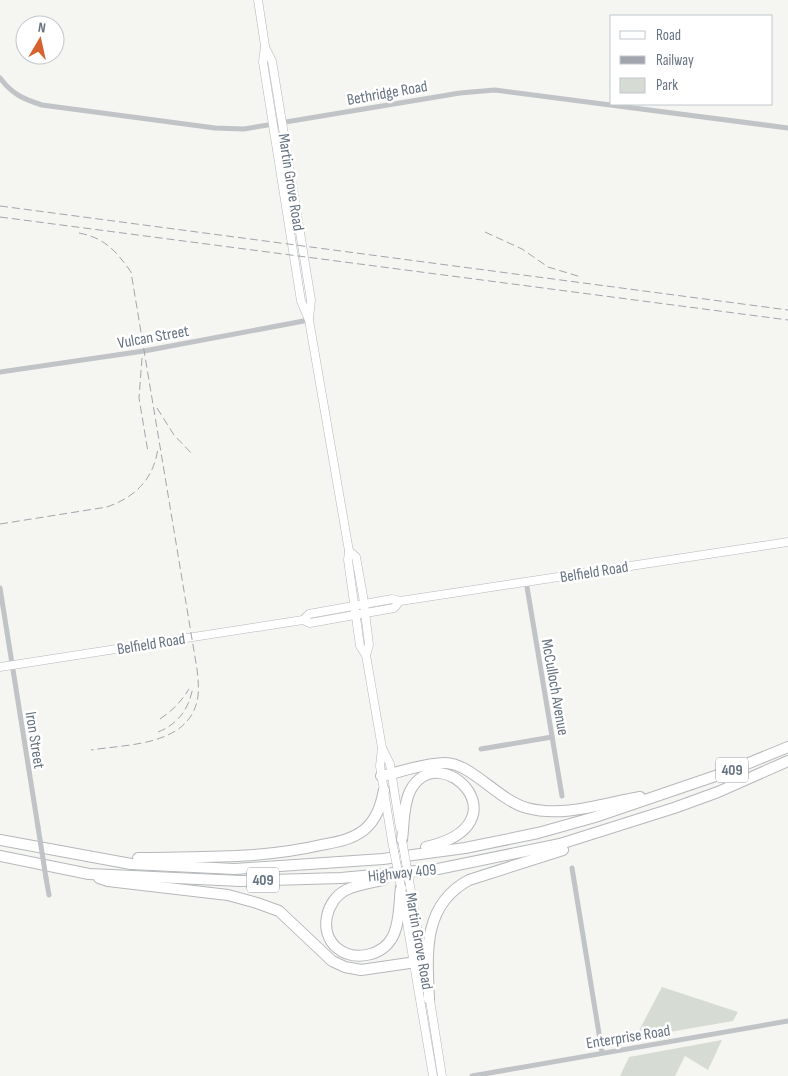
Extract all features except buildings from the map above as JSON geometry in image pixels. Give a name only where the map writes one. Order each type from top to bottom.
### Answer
[{"type":"highway","name":"Highway 409","points":[[0,840],[117,862],[235,869],[383,858],[465,848],[538,833],[595,817],[676,790],[788,747]]},
{"type":"highway","name":"Highway 409","points":[[0,856],[89,874],[241,881],[341,878],[438,869],[560,844],[718,792],[788,761]]},
{"type":"highway","points":[[386,775],[431,764],[455,764],[470,772],[506,799],[526,808],[543,811],[581,809],[676,790]]},
{"type":"highway","points":[[383,858],[440,844],[453,839],[465,830],[471,818],[474,805],[466,787],[457,779],[447,774],[435,773],[426,776],[418,782],[411,788],[408,795],[397,841]]},
{"type":"highway","points":[[117,862],[136,858],[234,857],[302,850],[347,840],[362,831],[375,818],[384,790]]},
{"type":"highway","points":[[429,999],[428,959],[432,926],[439,907],[447,895],[456,887],[490,872],[603,837],[674,808]]},
{"type":"highway","points":[[405,887],[395,931],[388,943],[375,953],[360,956],[337,948],[326,930],[326,917],[336,897],[358,885],[438,869]]},
{"type":"highway","points":[[89,874],[108,881],[228,895],[279,911],[332,960],[344,967],[361,970],[419,962]]},
{"type":"main road","name":"Martin Grove Road","points":[[258,0],[265,46],[263,62],[301,301],[309,320],[349,551],[348,560],[360,646],[366,655],[382,748],[390,764],[384,790],[397,841]]},
{"type":"main road","name":"Martin Grove Road","points":[[265,46],[272,61],[283,122],[311,300],[309,320]]},
{"type":"main road","name":"Belfield Road","points":[[303,620],[309,614],[364,604],[392,600],[400,601],[788,542]]},
{"type":"main road","name":"Martin Grove Road","points":[[349,551],[356,558],[364,604],[370,645],[366,655]]},
{"type":"main road","name":"Belfield Road","points":[[0,666],[303,620],[310,623],[356,616],[394,608],[400,601]]},
{"type":"main road","name":"Martin Grove Road","points":[[386,775],[419,962],[433,1076]]},
{"type":"main road","name":"Martin Grove Road","points":[[419,962],[429,999],[442,1076]]},
{"type":"street","name":"Bethridge Road","points":[[0,78],[8,89],[24,99],[42,105],[215,128],[244,129],[460,93],[495,90],[610,105]]},
{"type":"street","name":"Bethridge Road","points":[[611,105],[788,128]]},
{"type":"street","name":"Vulcan Street","points":[[0,372],[144,351],[309,320]]},
{"type":"street","name":"McCulloch Avenue","points":[[526,582],[562,796]]},
{"type":"street","name":"Iron Street","points":[[0,588],[49,895]]},
{"type":"street","points":[[481,749],[552,737]]},
{"type":"street","points":[[572,868],[602,1052]]},
{"type":"street","name":"Enterprise Road","points":[[472,1076],[602,1052],[667,1043],[788,1020]]},
{"type":"green space","points":[[662,987],[738,1012],[733,1021],[635,1038]]},
{"type":"green space","points":[[722,1040],[708,1070],[685,1056],[675,1076],[620,1076],[629,1057]]},
{"type":"railway","points":[[0,206],[788,310]]},
{"type":"railway","points":[[0,217],[788,320]]},
{"type":"railway","points":[[485,232],[522,249],[548,267],[581,277]]},
{"type":"railway","points":[[79,233],[96,238],[109,246],[131,272],[197,669],[198,686],[198,696],[193,712],[184,725],[171,733],[156,740],[91,750]]},
{"type":"railway","points":[[142,358],[139,398],[148,452]]},
{"type":"railway","points":[[157,408],[174,435],[193,455]]},
{"type":"railway","points":[[0,524],[107,507],[117,503],[135,492],[148,477],[156,459],[158,448]]},
{"type":"railway","points":[[158,732],[171,725],[182,715],[189,702],[193,687]]},
{"type":"railway","points":[[160,719],[176,706],[189,689]]}]
